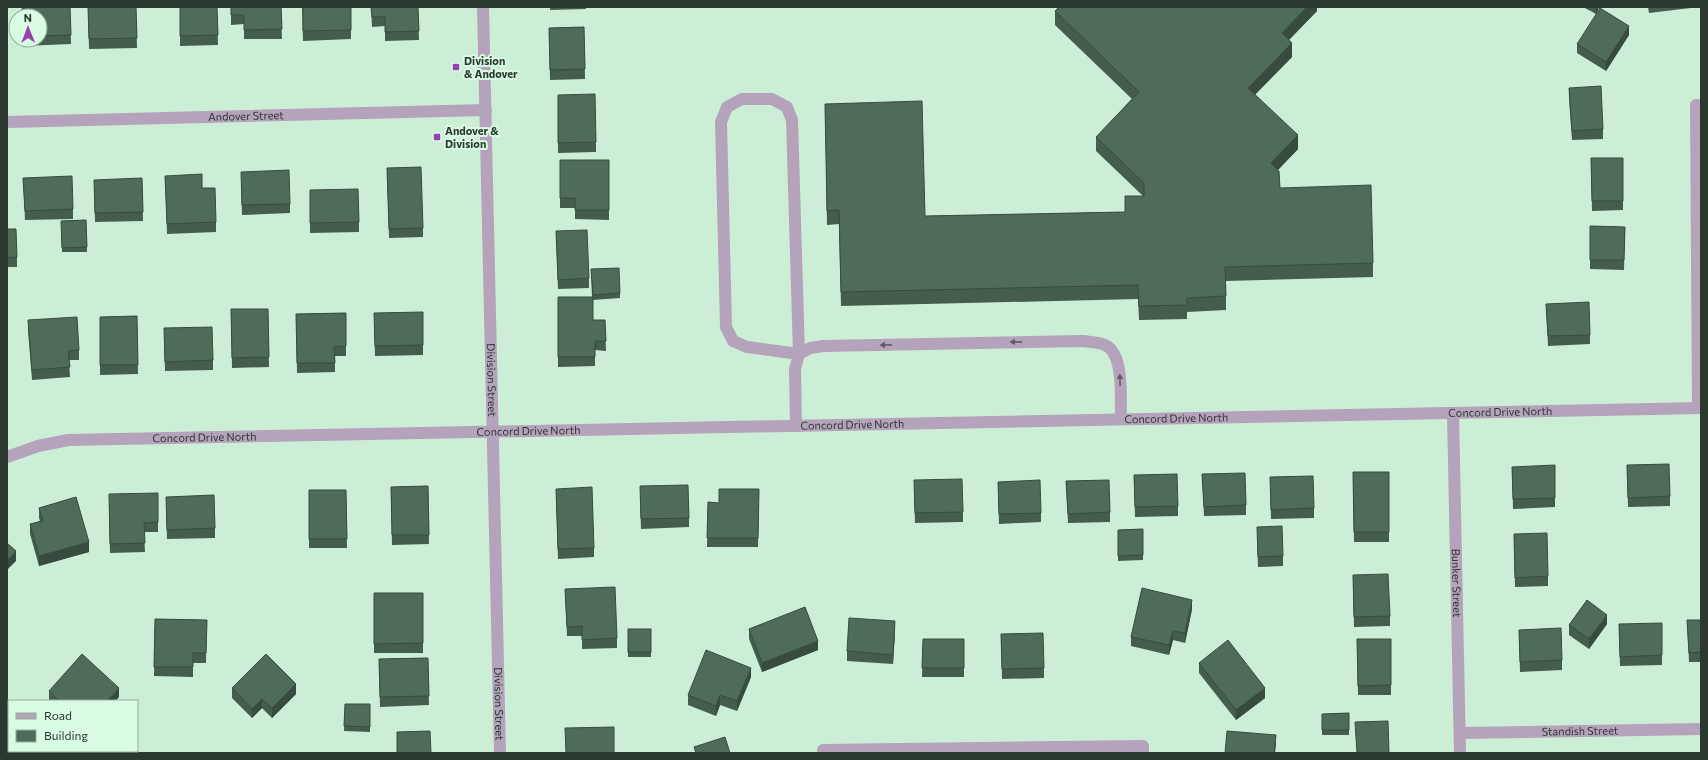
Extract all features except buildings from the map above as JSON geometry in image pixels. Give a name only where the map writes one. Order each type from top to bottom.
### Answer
[{"type":"street","name":"Division Street","points":[[483,7],[494,432],[500,753]]},
{"type":"street","points":[[796,426],[795,369],[799,354],[792,120],[787,107],[772,99],[742,99],[727,107],[720,122],[726,327],[733,341],[747,347],[799,354],[810,348],[823,346],[1083,341],[1105,345],[1115,354],[1119,368],[1121,419]]},
{"type":"street","points":[[1700,408],[1696,105],[1701,105]]},
{"type":"street","name":"Andover Street","points":[[7,122],[486,110]]},
{"type":"street","name":"Concord Drive North","points":[[7,457],[38,446],[68,440],[1700,408]]},
{"type":"street","name":"Bunker Street","points":[[1453,412],[1460,753]]},
{"type":"street","name":"Standish Street","points":[[1460,733],[1701,728]]},
{"type":"street","points":[[823,752],[1143,749]]},
{"type":"place","name":"Division & Andover","points":[[456,67]]},
{"type":"place","name":"Andover & Division","points":[[437,137]]}]
